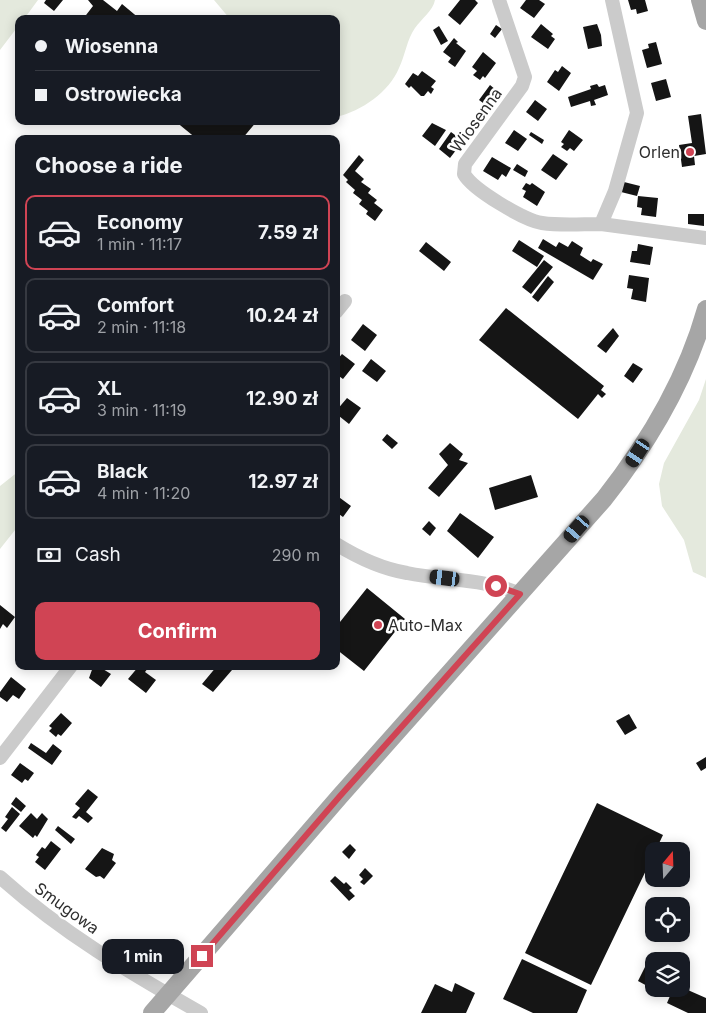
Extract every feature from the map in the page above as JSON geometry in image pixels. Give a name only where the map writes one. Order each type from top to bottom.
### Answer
[{"type":"main road","points":[[700,0],[706,21]]},
{"type":"main road","points":[[152,1013],[340,796],[520,594],[631,464],[671,399],[687,364],[706,309]]},
{"type":"street","name":"Wiosenna","points":[[499,0],[525,77],[522,86],[465,164],[464,174],[471,184],[528,219],[542,223],[601,224]]},
{"type":"street","points":[[612,0],[637,113],[615,191],[601,224],[706,238]]},
{"type":"street","points":[[340,307],[345,301]]},
{"type":"street","points":[[340,546],[376,564],[406,573],[484,583],[520,594]]},
{"type":"street","points":[[0,758],[68,670]]},
{"type":"street","name":"Smugowa","points":[[0,877],[32,906],[84,944],[201,1013]]},
{"type":"shaded area","points":[[0,0],[38,0],[27,15],[15,15],[15,30],[0,50]]},
{"type":"shaded area","points":[[214,0],[435,0],[429,11],[412,32],[399,68],[389,85],[365,105],[340,116],[340,15],[227,15]]},
{"type":"shaded area","points":[[706,379],[706,578],[693,572],[684,540],[662,506],[659,484],[664,463],[699,400]]},
{"type":"shaded area","points":[[15,474],[15,530],[0,549],[0,486]]},
{"type":"building","points":[[46,0],[63,0],[54,11],[44,3]]},
{"type":"building","points":[[88,0],[103,0],[117,11],[122,4],[135,15],[86,15],[93,6]]},
{"type":"building","points":[[460,0],[475,0],[478,3],[460,25],[448,15]]},
{"type":"building","points":[[526,0],[539,0],[545,4],[534,18],[520,8]]},
{"type":"building","points":[[628,0],[645,0],[648,11],[637,14],[636,9],[631,10]]},
{"type":"building","points":[[541,24],[553,34],[551,36],[555,39],[548,49],[531,37]]},
{"type":"building","points":[[597,24],[602,46],[588,49],[583,27]]},
{"type":"building","points":[[496,25],[502,29],[495,38],[490,34]]},
{"type":"building","points":[[439,26],[448,41],[441,45],[433,30]]},
{"type":"building","points":[[454,38],[458,42],[456,43],[466,51],[455,67],[448,62],[451,58],[443,52]]},
{"type":"building","points":[[656,42],[662,64],[647,68],[642,50],[649,48],[648,44]]},
{"type":"building","points":[[483,52],[496,63],[485,78],[483,76],[480,80],[473,75],[477,71],[472,67]]},
{"type":"building","points":[[562,66],[571,73],[559,91],[547,82],[555,70],[558,72]]},
{"type":"building","points":[[422,71],[436,81],[431,87],[434,89],[431,94],[428,91],[424,96],[421,96],[411,86],[409,88],[405,84],[413,73],[418,76]]},
{"type":"building","points":[[666,79],[671,97],[656,101],[651,83]]},
{"type":"building","points":[[597,84],[599,87],[605,85],[608,95],[594,100],[596,105],[591,106],[590,101],[571,107],[568,97],[591,89],[590,86]]},
{"type":"building","points":[[490,85],[496,90],[493,93],[498,97],[490,108],[479,100]]},
{"type":"building","points":[[535,100],[547,109],[538,121],[526,112]]},
{"type":"building","points":[[701,114],[706,154],[694,156],[695,165],[682,167],[679,145],[692,143],[688,116]]},
{"type":"building","points":[[432,123],[446,130],[435,146],[422,136]]},
{"type":"building","points":[[180,125],[254,125],[245,135],[192,135]]},
{"type":"building","points":[[514,130],[527,139],[518,151],[505,143]]},
{"type":"building","points":[[569,130],[583,140],[574,151],[570,148],[567,151],[561,147],[564,144],[561,142]]},
{"type":"building","points":[[451,132],[463,141],[450,158],[439,149]]},
{"type":"building","points":[[531,132],[544,140],[542,144],[529,135]]},
{"type":"building","points":[[553,154],[568,164],[556,180],[541,170]]},
{"type":"building","points":[[359,155],[364,160],[355,171],[364,179],[361,182],[371,189],[368,193],[377,200],[374,203],[383,210],[375,221],[366,214],[368,211],[359,204],[362,200],[353,193],[355,190],[346,182],[348,180],[343,175]]},
{"type":"building","points":[[492,157],[511,168],[506,177],[502,174],[498,180],[483,171]]},
{"type":"building","points":[[517,164],[528,171],[525,177],[513,170]]},
{"type":"building","points":[[624,182],[640,186],[637,196],[621,192]]},
{"type":"building","points":[[526,183],[530,185],[532,183],[545,192],[537,206],[523,197],[526,191],[522,189]]},
{"type":"building","points":[[638,196],[658,198],[656,217],[641,215],[642,208],[637,207]]},
{"type":"building","points":[[688,214],[704,214],[704,226],[688,224]]},
{"type":"building","points":[[543,239],[556,247],[559,242],[568,247],[572,241],[583,248],[580,255],[591,262],[593,259],[603,264],[593,280],[538,248]]},
{"type":"building","points":[[519,240],[544,256],[537,267],[512,251]]},
{"type":"building","points":[[426,242],[451,262],[444,271],[419,251]]},
{"type":"building","points":[[638,244],[653,247],[650,265],[630,262],[632,251],[637,251]]},
{"type":"building","points":[[544,260],[553,267],[531,294],[522,287]]},
{"type":"building","points":[[629,275],[649,278],[646,302],[631,299],[633,289],[627,288]]},
{"type":"building","points":[[548,276],[554,282],[538,302],[532,297]]},
{"type":"building","points":[[506,308],[604,386],[601,390],[606,394],[602,398],[598,394],[578,419],[479,340]]},
{"type":"building","points":[[363,324],[377,335],[365,351],[351,340]]},
{"type":"building","points":[[613,328],[619,336],[606,353],[597,346]]},
{"type":"building","points":[[342,354],[355,364],[343,379],[340,377],[340,356]]},
{"type":"building","points":[[371,359],[386,371],[377,382],[362,371]]},
{"type":"building","points":[[633,363],[643,369],[633,383],[624,376]]},
{"type":"building","points":[[347,398],[361,408],[349,424],[340,417],[340,406]]},
{"type":"building","points":[[387,434],[398,443],[392,449],[382,440]]},
{"type":"building","points":[[450,443],[463,454],[459,460],[468,463],[439,497],[428,488],[448,465],[439,454]]},
{"type":"building","points":[[531,475],[538,497],[495,510],[489,488]]},
{"type":"building","points":[[340,498],[351,506],[343,517],[340,515]]},
{"type":"building","points":[[460,513],[494,537],[478,558],[447,531]]},
{"type":"building","points":[[429,521],[436,528],[430,536],[422,529]]},
{"type":"building","points":[[367,588],[405,619],[364,671],[340,652],[340,622]]},
{"type":"building","points":[[0,605],[15,617],[7,628],[3,624],[0,629]]},
{"type":"building","points":[[92,670],[104,670],[111,674],[101,687],[89,678]]},
{"type":"building","points":[[136,670],[146,670],[145,672],[156,680],[146,693],[128,679]]},
{"type":"building","points":[[214,670],[232,670],[213,692],[202,684]]},
{"type":"building","points":[[11,677],[26,689],[19,699],[13,695],[7,702],[0,697],[0,692]]},
{"type":"building","points":[[61,713],[72,723],[61,736],[58,734],[56,737],[49,731],[52,728],[49,726]]},
{"type":"building","points":[[629,714],[637,728],[625,735],[616,721]]},
{"type":"building","points":[[31,743],[46,753],[53,744],[62,751],[52,765],[28,748]]},
{"type":"building","points":[[706,757],[706,768],[701,771],[696,763]]},
{"type":"building","points":[[20,763],[34,773],[28,781],[25,779],[22,783],[11,775]]},
{"type":"building","points":[[88,789],[98,797],[86,812],[93,818],[88,823],[79,816],[76,819],[72,817],[80,808],[75,804]]},
{"type":"building","points":[[16,797],[26,806],[21,812],[11,804]]},
{"type":"building","points":[[597,803],[663,835],[660,842],[645,842],[645,872],[591,985],[525,953]]},
{"type":"building","points":[[12,807],[20,814],[6,832],[1,828],[8,819],[5,817]]},
{"type":"building","points":[[31,813],[37,819],[42,813],[48,819],[37,837],[35,835],[33,838],[19,826]]},
{"type":"building","points":[[58,826],[75,839],[71,844],[55,830]]},
{"type":"building","points":[[51,841],[61,849],[45,870],[35,862],[39,857],[36,855],[42,847],[45,849]]},
{"type":"building","points":[[350,844],[356,850],[349,859],[342,852]]},
{"type":"building","points":[[102,848],[114,854],[112,860],[116,863],[104,879],[100,876],[96,877],[85,869]]},
{"type":"building","points":[[365,868],[373,876],[364,885],[360,882],[363,879],[359,875]]},
{"type":"building","points":[[335,876],[352,888],[349,890],[355,896],[349,901],[330,881]]},
{"type":"building","points":[[522,959],[587,990],[577,1013],[533,1013],[503,999]]},
{"type":"building","points":[[645,967],[645,985],[638,981]]},
{"type":"building","points":[[455,983],[475,993],[466,1013],[421,1013],[435,984],[452,992]]},
{"type":"building","points":[[690,991],[706,998],[706,1013],[688,1013],[667,1003],[670,997],[690,997]]},
{"type":"place","name":"Orlen","points":[[690,152]]},
{"type":"place","name":"Auto-Max","points":[[378,625]]},
{"type":"route","points":[[202,956],[340,796],[520,594],[507,588],[496,586]]}]
